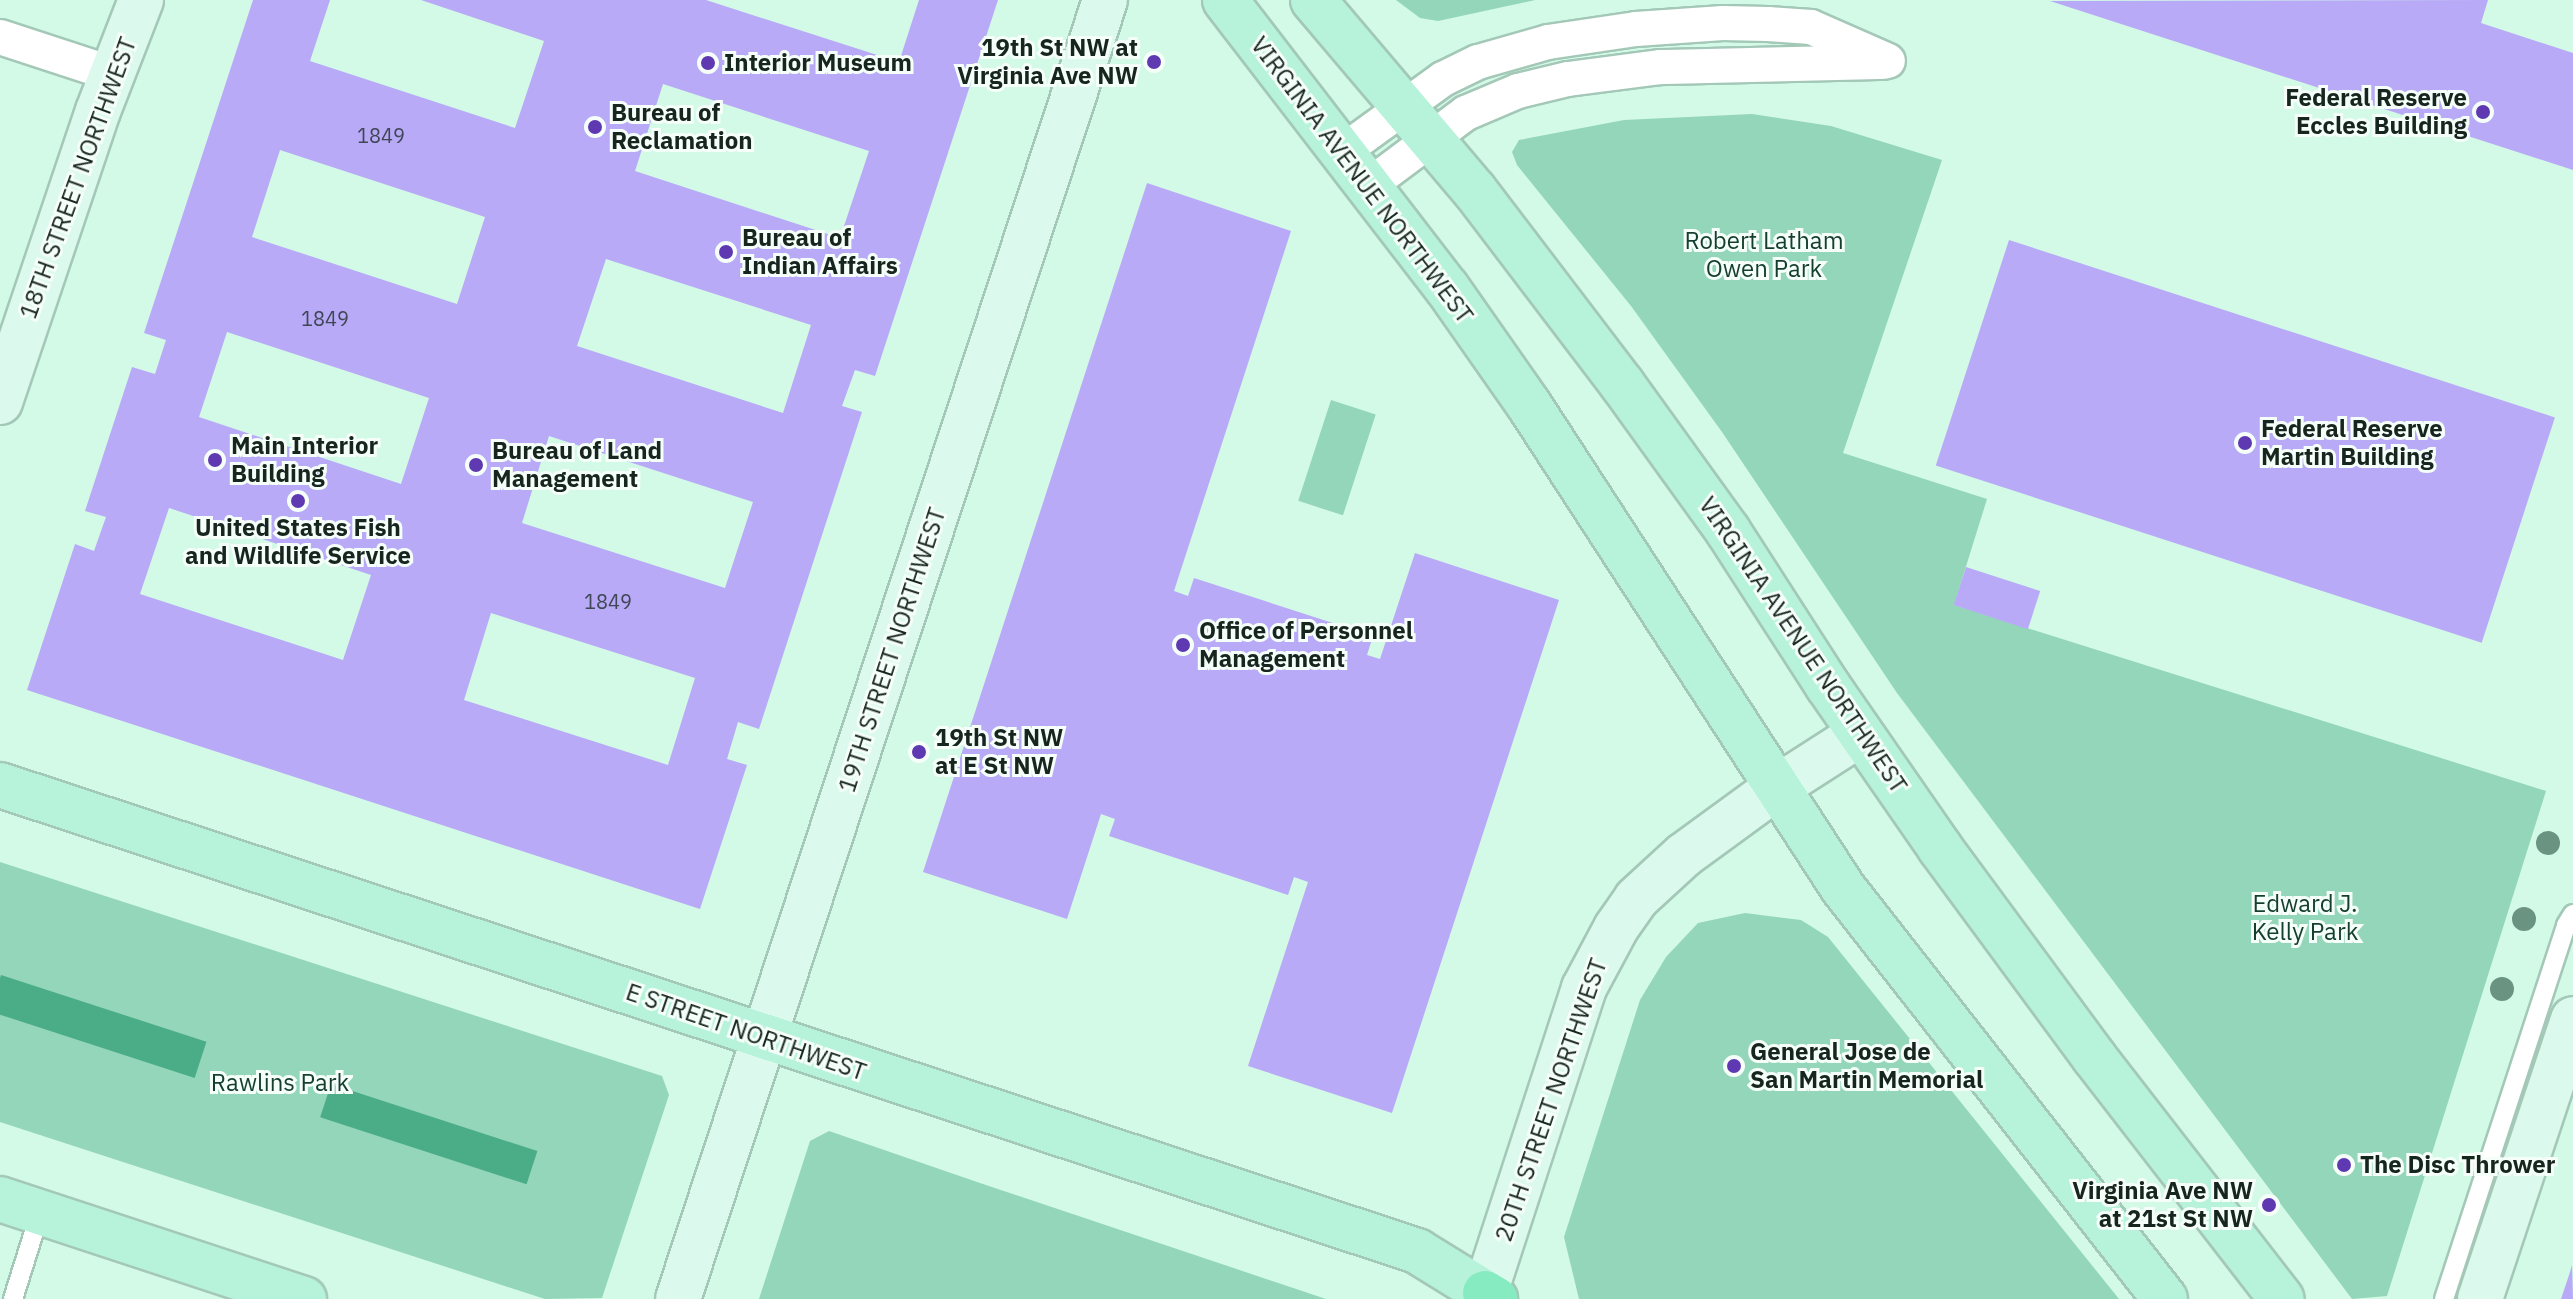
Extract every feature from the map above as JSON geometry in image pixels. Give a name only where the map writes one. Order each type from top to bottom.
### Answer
[{"type":"main road","name":"18TH STREET NORTHWEST","points":[[0,402],[141,0]]},
{"type":"main road","name":"19TH STREET NORTHWEST","points":[[678,1299],[1105,0]]},
{"type":"main road","name":"VIRGINIA AVENUE NORTHWEST","points":[[1225,0],[1447,288],[1546,430],[1776,788],[1883,942],[2165,1299]]},
{"type":"main road","name":"VIRGINIA AVENUE NORTHWEST","points":[[1313,0],[1475,191],[1684,468],[1860,734],[2094,1057],[2282,1299]]},
{"type":"main road","name":"20TH STREET NORTHWEST","points":[[1488,1297],[1584,988],[1599,955],[1636,899],[1660,874],[1776,788],[1860,734]]},
{"type":"main road","name":"E STREET NORTHWEST","points":[[0,785],[1417,1251],[1488,1297]]},
{"type":"main road","points":[[2480,1299],[2573,1019]]},
{"type":"main road","points":[[20,1206],[304,1299]]},
{"type":"street","points":[[1342,152],[1416,122],[1568,79],[1711,63],[1803,66],[1888,61],[1811,27],[1723,23],[1636,29],[1548,42],[1478,62],[1443,79],[1416,122],[1367,187]]},
{"type":"street","points":[[0,37],[113,74]]},
{"type":"lane","points":[[2444,1299],[2566,925],[2573,914]]},
{"type":"lane","points":[[13,1299],[20,1206]]},
{"type":"green space","points":[[1396,0],[1535,0],[1438,21],[1420,18]]},
{"type":"green space","name":"Edward J. Kelly Park","points":[[1752,114],[1831,126],[1942,160],[1843,453],[1987,499],[1954,605],[2546,791],[2387,1296],[2352,1299],[1897,693],[1722,432],[1631,306],[1517,165],[1512,152],[1519,140],[1624,120]]},
{"type":"green space","points":[[1331,400],[1376,415],[1343,515],[1298,501]]},
{"type":"green space","name":"Rawlins Park","points":[[0,862],[662,1076],[669,1095],[602,1298],[545,1299],[0,1122]]},
{"type":"green space","points":[[1745,913],[1801,920],[1828,937],[2119,1299],[1579,1299],[1564,1237],[1640,1000],[1666,957],[1698,923]]},
{"type":"green space","points":[[829,1131],[1326,1299],[759,1299],[810,1141]]},
{"type":"shaded area","points":[[1,975],[206,1042],[195,1078],[0,1015]]},
{"type":"shaded area","points":[[331,1084],[537,1151],[527,1184],[320,1117]]},
{"type":"building","name":"Main Interior Building","points":[[253,0],[330,0],[310,61],[515,128],[544,41],[421,0],[706,0],[899,62],[919,0],[998,0],[875,376],[855,370],[842,406],[862,412],[759,729],[738,722],[727,759],[747,765],[700,909],[27,690],[75,544],[94,551],[106,517],[85,511],[132,367],[155,374],[166,340],[144,333]],"holes":[[[663,84],[869,151],[840,238],[635,171]],[[280,150],[485,217],[457,304],[252,237]],[[606,259],[811,325],[783,413],[577,346]],[[227,332],[429,398],[401,484],[199,417]],[[549,436],[753,502],[725,588],[522,523]],[[169,508],[371,575],[343,660],[140,594]],[[491,613],[695,678],[668,765],[464,700]]]},
{"type":"building","name":"Federal Reserve Eccles Building","points":[[2488,0],[2481,23],[2573,53],[2573,170],[2050,1]]},
{"type":"building","name":"Office of Personnel Management","points":[[1147,183],[1291,231],[1174,591],[1188,596],[1194,578],[1373,636],[1367,655],[1380,659],[1415,553],[1559,600],[1392,1113],[1248,1066],[1308,882],[1294,877],[1288,895],[1109,836],[1115,819],[1101,814],[1067,919],[923,872]]},
{"type":"building","name":"Federal Reserve Martin Building","points":[[2009,240],[2555,417],[2482,643],[1936,465]]},
{"type":"building","points":[[1966,567],[2040,591],[2028,629],[1954,605]]},
{"type":"building","points":[[2572,1265],[2573,1299],[2561,1299],[2570,1272]]},
{"type":"place","name":"19th St NW at Virginia Ave NW","points":[[1154,62]]},
{"type":"place","name":"Interior Museum","points":[[708,63]]},
{"type":"place","name":"Federal Reserve Eccles Building","points":[[2483,112]]},
{"type":"place","name":"Bureau of Reclamation","points":[[595,127]]},
{"type":"place","name":"Bureau of Indian Affairs","points":[[726,252]]},
{"type":"place","name":"Federal Reserve Martin Building","points":[[2245,443]]},
{"type":"place","name":"Main Interior Building","points":[[215,460]]},
{"type":"place","name":"Bureau of Land Management","points":[[476,465]]},
{"type":"place","name":"United States Fish and Wildlife Service","points":[[298,501]]},
{"type":"place","name":"Office of Personnel Management","points":[[1183,645]]},
{"type":"place","name":"19th St NW at E St NW","points":[[919,752]]},
{"type":"place","name":"General Jose de San Martin Memorial","points":[[1734,1066]]},
{"type":"place","name":"The Disc Thrower","points":[[2344,1165]]},
{"type":"place","name":"Virginia Ave NW at 21st St NW","points":[[2269,1205]]},
{"type":"park label","name":"Robert Latham Owen Park","points":[[1764,255]]}]
